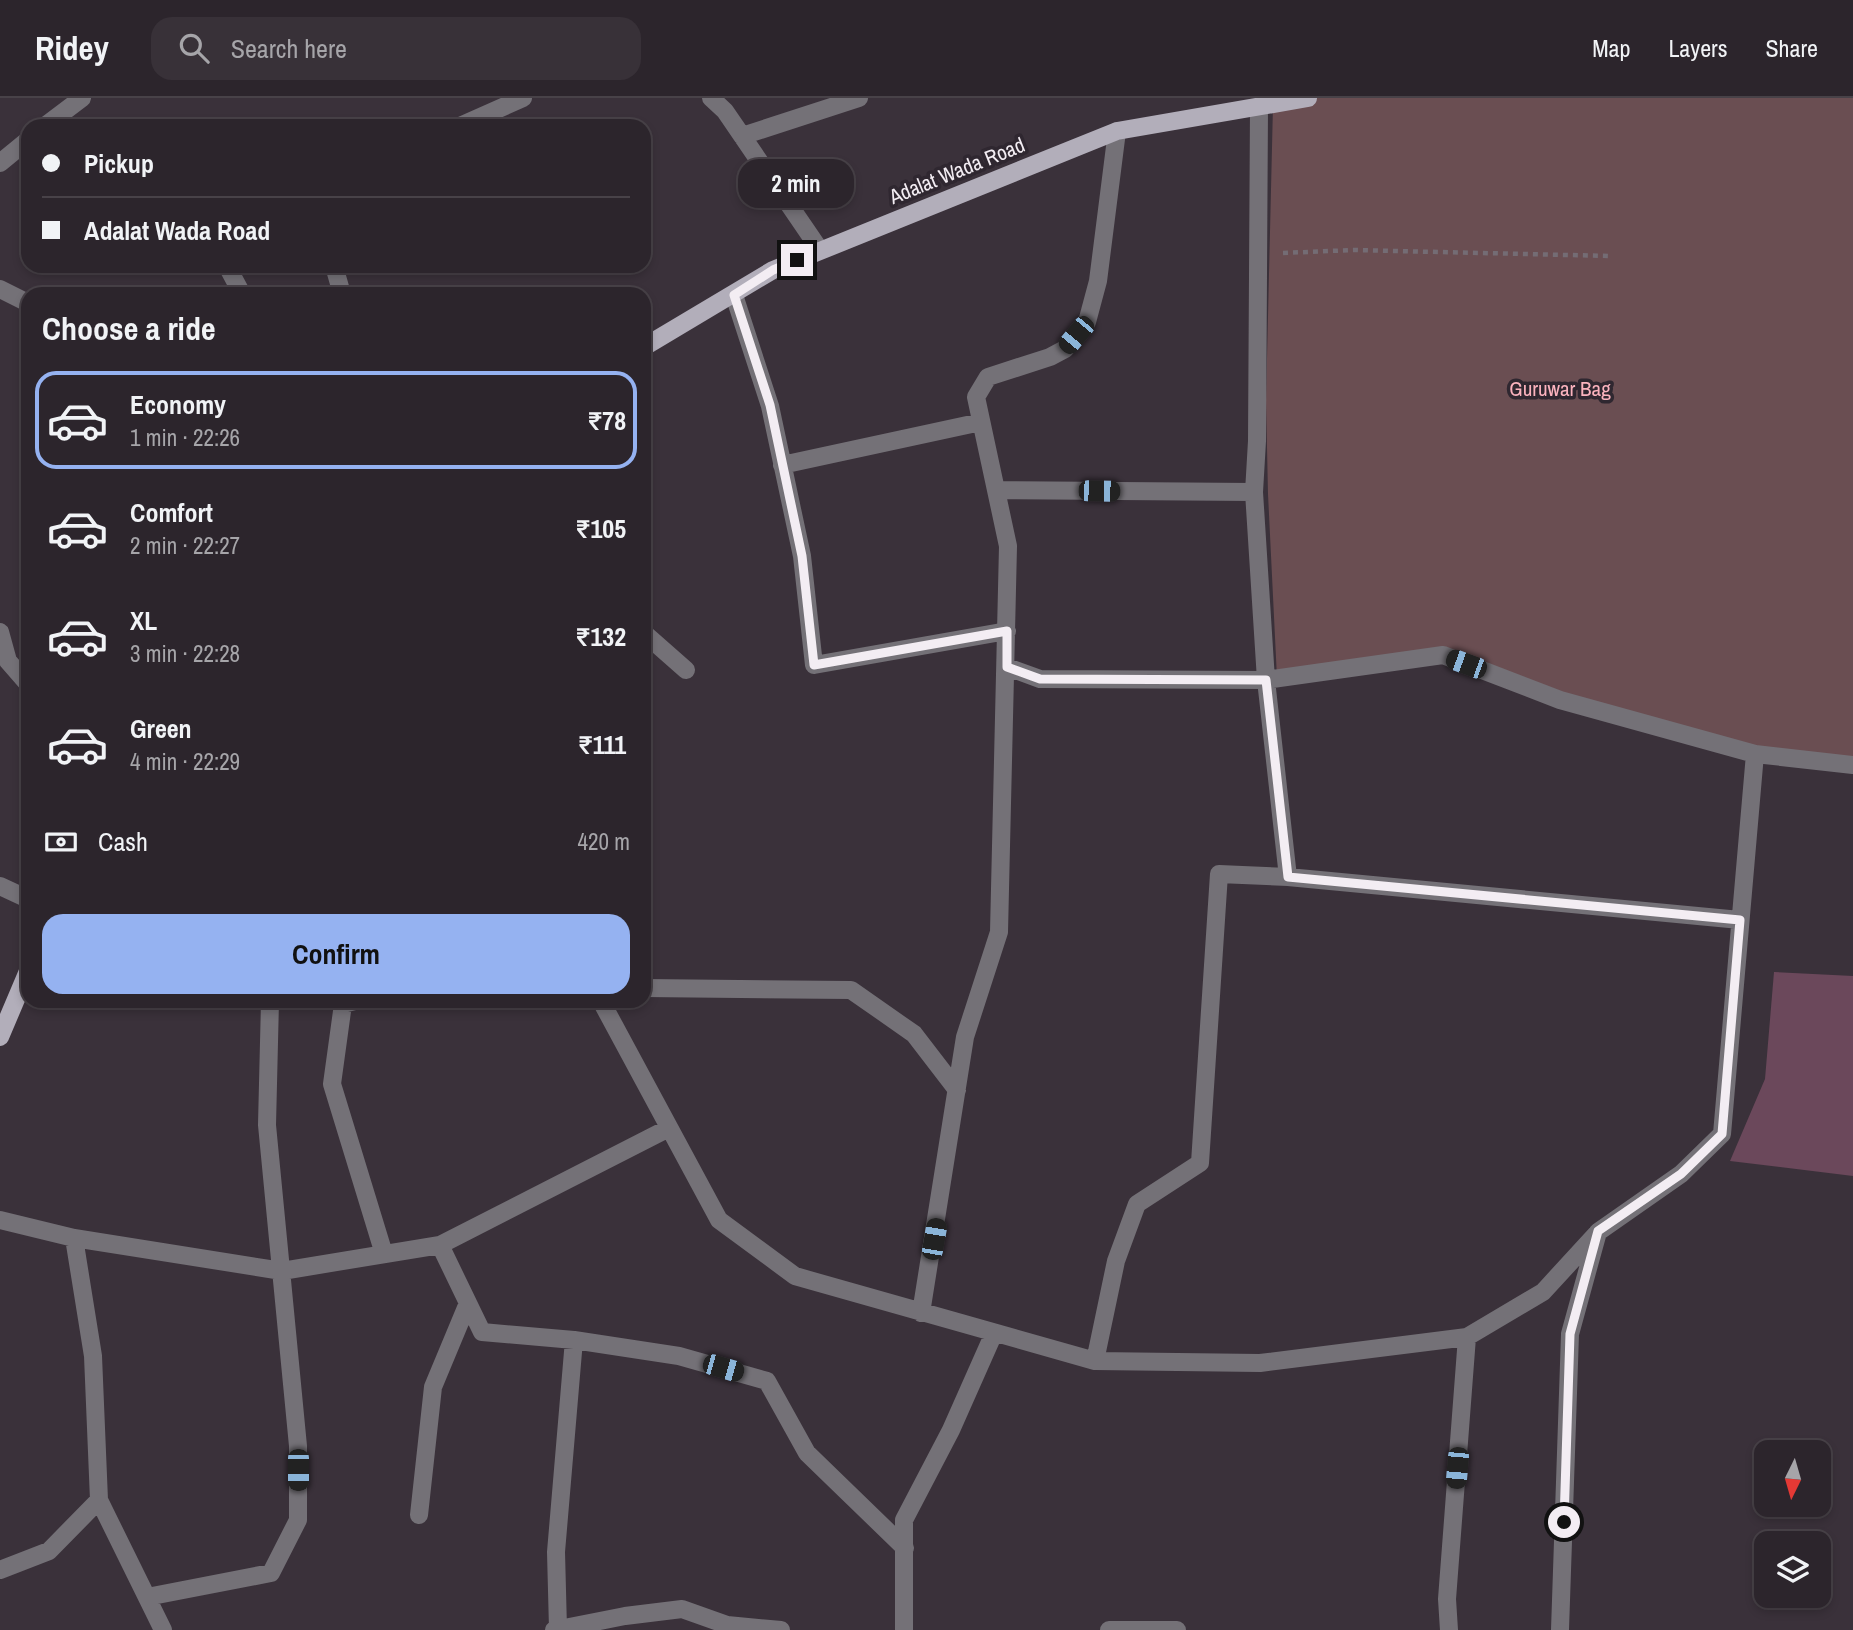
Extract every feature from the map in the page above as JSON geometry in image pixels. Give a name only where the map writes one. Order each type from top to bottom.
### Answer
[{"type":"main road","name":"Adalat Wada Road","points":[[651,343],[773,270],[1117,131],[1308,98]]},
{"type":"main road","points":[[0,1037],[21,988]]},
{"type":"street","points":[[54,119],[82,98]]},
{"type":"street","points":[[476,119],[523,98]]},
{"type":"street","points":[[711,98],[725,111],[820,250]]},
{"type":"street","points":[[742,136],[859,98]]},
{"type":"street","points":[[1259,108],[1257,441],[1254,492],[1266,680],[1288,877]]},
{"type":"street","points":[[921,1313],[965,1037],[999,932],[1008,546],[976,397],[988,377],[1050,357],[1065,349],[1087,322],[1098,281],[1117,131]]},
{"type":"street","points":[[0,163],[21,146]]},
{"type":"street","points":[[0,289],[21,300]]},
{"type":"street","points":[[734,295],[770,405],[802,556],[814,665],[1007,631]]},
{"type":"street","points":[[782,465],[981,422]]},
{"type":"street","points":[[996,490],[1254,492]]},
{"type":"street","points":[[0,632],[8,661],[21,676]]},
{"type":"street","points":[[651,639],[686,670]]},
{"type":"street","points":[[1007,667],[1040,679],[1266,680],[1443,656],[1560,700],[1755,754],[1853,765]]},
{"type":"street","points":[[605,1008],[719,1220],[795,1276],[1096,1360],[1260,1363],[1467,1337],[1543,1292],[1598,1231],[1681,1174],[1722,1134],[1755,754]]},
{"type":"street","points":[[1096,1360],[1116,1261],[1137,1204],[1200,1163],[1219,874],[1288,877],[1740,920]]},
{"type":"street","points":[[0,886],[21,896]]},
{"type":"street","points":[[651,988],[851,990],[914,1034],[957,1090]]},
{"type":"street","points":[[147,1597],[271,1573],[298,1520],[298,1446],[267,1125],[270,1008]]},
{"type":"street","points":[[342,1008],[332,1084],[384,1254]]},
{"type":"street","points":[[0,1220],[74,1238],[282,1271],[440,1245],[669,1128]]},
{"type":"street","points":[[1560,1630],[1570,1334],[1598,1231]]},
{"type":"street","points":[[74,1238],[93,1356],[99,1500],[163,1630]]},
{"type":"street","points":[[440,1245],[482,1332],[574,1340],[679,1356],[767,1381],[807,1453],[905,1548]]},
{"type":"street","points":[[419,1515],[433,1387],[468,1303]]},
{"type":"street","points":[[904,1630],[904,1520],[951,1430],[994,1333]]},
{"type":"street","points":[[1449,1630],[1447,1599],[1467,1337]]},
{"type":"street","points":[[574,1340],[556,1552],[556,1630],[625,1616],[682,1609],[727,1625],[781,1630]]},
{"type":"street","points":[[0,1570],[49,1551],[99,1500]]},
{"type":"street","points":[[1109,1630],[1177,1630]]},
{"type":"path","points":[[1258,255],[1353,250],[1611,257]]},
{"type":"green space","name":"Guruwar Bag","points":[[1308,98],[1853,98],[1853,767],[1755,754],[1443,656],[1277,678],[1266,401],[1273,105]]},
{"type":"building","points":[[1774,972],[1853,976],[1853,1176],[1730,1161],[1765,1079]]},
{"type":"route","points":[[797,260],[773,270],[734,295],[770,405],[802,556],[814,665],[1007,631],[1007,667],[1040,679],[1266,680],[1288,877],[1740,920],[1722,1134],[1681,1174],[1598,1231],[1570,1334],[1564,1522]]}]
